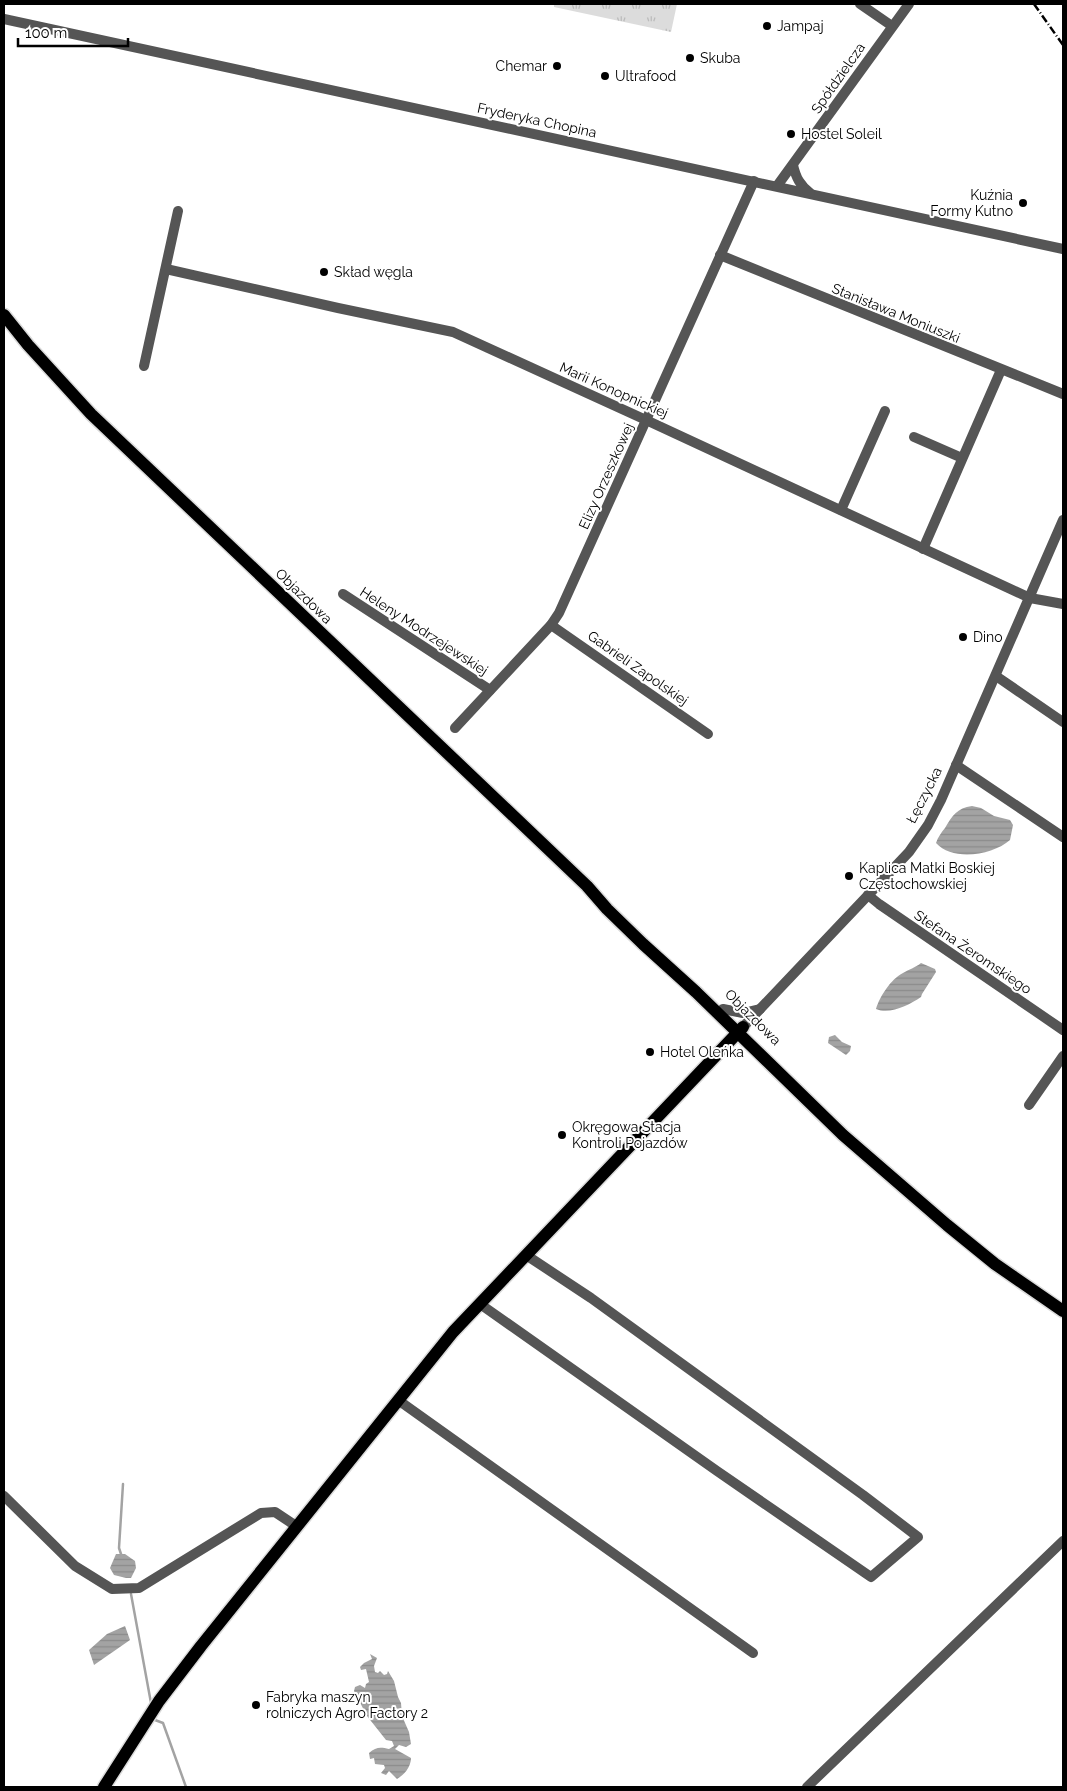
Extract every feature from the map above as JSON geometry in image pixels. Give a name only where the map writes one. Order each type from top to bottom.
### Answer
[{"type":"main road","name":"Objazdowa","points":[[4,315],[28,345],[97,420],[592,892],[621,923],[740,1030],[880,1161],[886,1171],[947,1225],[995,1264],[1063,1311]]},
{"type":"main road","name":"Objazdowa","points":[[592,892],[670,957],[723,1009],[740,1030]]},
{"type":"main road","points":[[104,1787],[153,1711],[200,1646],[454,1332],[740,1030]]},
{"type":"street","points":[[860,4],[892,26]]},
{"type":"street","name":"Spółdzielcza","points":[[777,186],[909,4]]},
{"type":"street","name":"Fryderyka Chopina","points":[[4,19],[1063,249]]},
{"type":"street","points":[[793,165],[795,176],[810,193]]},
{"type":"street","name":"Elizy Orzeszkowej","points":[[455,728],[551,625],[559,614],[754,181]]},
{"type":"street","points":[[144,366],[178,211]]},
{"type":"street","name":"Stanisława Moniuszki","points":[[720,255],[1063,394]]},
{"type":"street","name":"Marii Konopnickiej","points":[[166,269],[453,332],[1030,598],[1063,604]]},
{"type":"street","points":[[923,549],[1001,370]]},
{"type":"street","points":[[842,510],[884,411]]},
{"type":"street","points":[[914,437],[962,458]]},
{"type":"street","name":"Łęczycka","points":[[740,1030],[909,852],[928,825],[996,676],[1063,520]]},
{"type":"street","name":"Heleny Modrzejewskiej","points":[[343,594],[490,690]]},
{"type":"street","name":"Gabrieli Zapolskiej","points":[[551,625],[708,734]]},
{"type":"street","points":[[996,676],[1063,722]]},
{"type":"street","points":[[956,765],[1063,837]]},
{"type":"street","name":"Stefana Żeromskiego","points":[[868,895],[1063,1030]]},
{"type":"street","points":[[723,1009],[743,1013],[761,1009]]},
{"type":"street","points":[[1029,1105],[1063,1056]]},
{"type":"street","points":[[480,1304],[871,1577],[918,1537],[591,1298],[526,1255]]},
{"type":"street","points":[[398,1400],[753,1652]]},
{"type":"street","points":[[4,1496],[75,1566],[112,1589],[140,1588],[266,1511],[275,1512],[296,1526]]},
{"type":"street","points":[[807,1787],[1063,1541]]},
{"type":"green space","points":[[554,4],[677,4],[671,32],[554,7]]},
{"type":"shaded area","points":[[972,806],[981,808],[994,816],[1010,820],[1013,825],[1010,840],[984,853],[962,854],[952,853],[943,849],[936,843],[950,820],[962,809]]},
{"type":"shaded area","points":[[921,963],[935,969],[936,972],[921,997],[893,1010],[881,1011],[876,1009],[883,993],[894,979]]},
{"type":"shaded area","points":[[835,1035],[842,1042],[851,1046],[850,1051],[846,1055],[828,1043],[829,1037]]},
{"type":"shaded area","points":[[116,1554],[125,1554],[135,1561],[136,1568],[131,1578],[114,1575],[110,1568]]},
{"type":"shaded area","points":[[125,1626],[130,1640],[94,1665],[89,1650],[107,1634]]},
{"type":"shaded area","points":[[370,1654],[377,1658],[374,1666],[375,1672],[378,1673],[380,1671],[384,1675],[388,1671],[394,1681],[401,1703],[402,1716],[409,1732],[411,1744],[406,1747],[399,1745],[395,1749],[411,1758],[407,1770],[397,1779],[389,1771],[386,1775],[381,1773],[385,1768],[384,1765],[375,1764],[374,1758],[370,1759],[369,1753],[374,1750],[381,1748],[389,1749],[394,1746],[392,1741],[386,1740],[367,1716],[354,1691],[355,1687],[360,1685],[365,1688],[369,1682],[366,1669],[361,1670],[360,1667],[372,1659]]},
{"type":"waterway","points":[[122,1557],[119,1548],[123,1484]]},
{"type":"waterway","points":[[131,1594],[151,1703]]},
{"type":"waterway","points":[[154,1716],[155,1720],[163,1723],[186,1787]]},
{"type":"railway","points":[[1034,4],[1063,45]]},
{"type":"place","name":"Jampaj","points":[[767,26]]},
{"type":"place","name":"Skuba","points":[[690,58]]},
{"type":"place","name":"Chemar","points":[[557,66]]},
{"type":"place","name":"Ultrafood","points":[[605,76]]},
{"type":"place","name":"Hostel Soleil","points":[[791,134]]},
{"type":"place","name":"Kuźnia Formy Kutno","points":[[1023,203]]},
{"type":"place","name":"Skład węgla","points":[[324,272]]},
{"type":"place","name":"Dino","points":[[963,637]]},
{"type":"place","name":"Kaplica Matki Boskiej Częstochowskiej","points":[[849,876]]},
{"type":"place","name":"Hotel Oleńka","points":[[650,1052]]},
{"type":"place","name":"Okręgowa Stacja Kontroli Pojazdów","points":[[562,1135]]},
{"type":"place","name":"Fabryka maszyn rolniczych Agro Factory 2","points":[[256,1705]]}]
